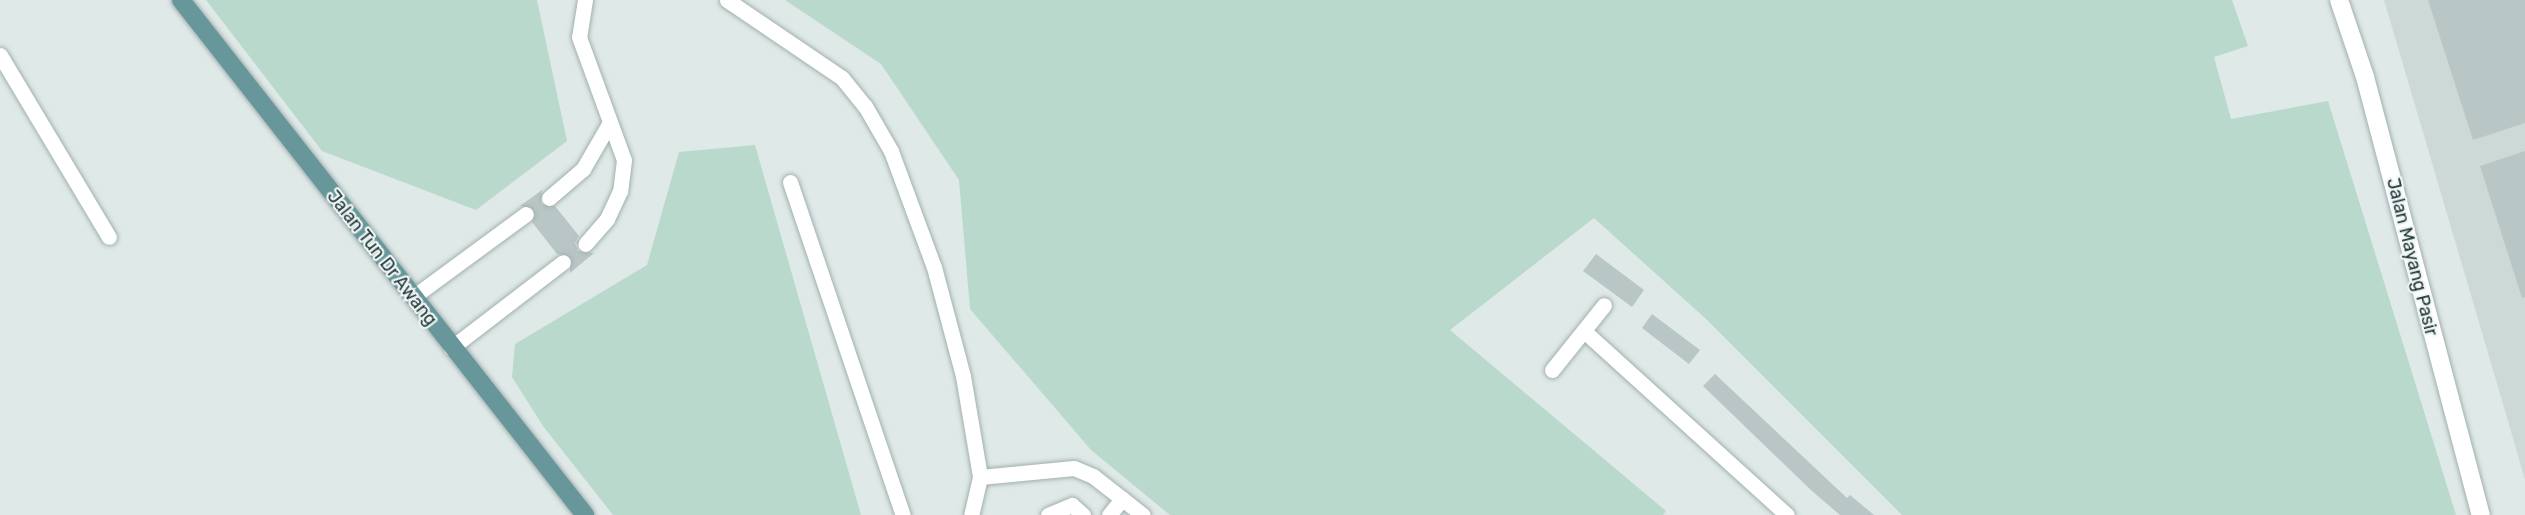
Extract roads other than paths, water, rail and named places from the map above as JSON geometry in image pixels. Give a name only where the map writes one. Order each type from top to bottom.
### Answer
[{"type":"main road","name":"Jalan Tun Dr Awang","points":[[181,0],[451,348],[585,515]]},
{"type":"street","points":[[585,0],[579,37],[624,160],[620,191],[607,219],[585,244]]},
{"type":"street","points":[[727,0],[842,78],[866,106],[891,151],[937,278],[963,376],[980,477],[971,515]]},
{"type":"street","name":"Jalan Mayang Pasir","points":[[2339,0],[2365,77],[2481,515]]},
{"type":"street","points":[[0,55],[109,237]]},
{"type":"street","points":[[549,198],[583,170],[609,124]]},
{"type":"street","points":[[790,182],[903,515]]},
{"type":"street","points":[[413,297],[526,214]]},
{"type":"street","points":[[451,348],[563,262]]},
{"type":"street","points":[[1552,370],[1604,305]]},
{"type":"street","points":[[1584,331],[1787,515]]},
{"type":"street","points":[[980,477],[1074,468],[1093,476],[1143,515]]},
{"type":"street","points":[[1108,515],[1122,499]]},
{"type":"street","points":[[1048,515],[1072,505],[1083,515]]},
{"type":"tunnel","points":[[526,214],[549,198]]},
{"type":"tunnel","points":[[563,262],[585,244]]}]
